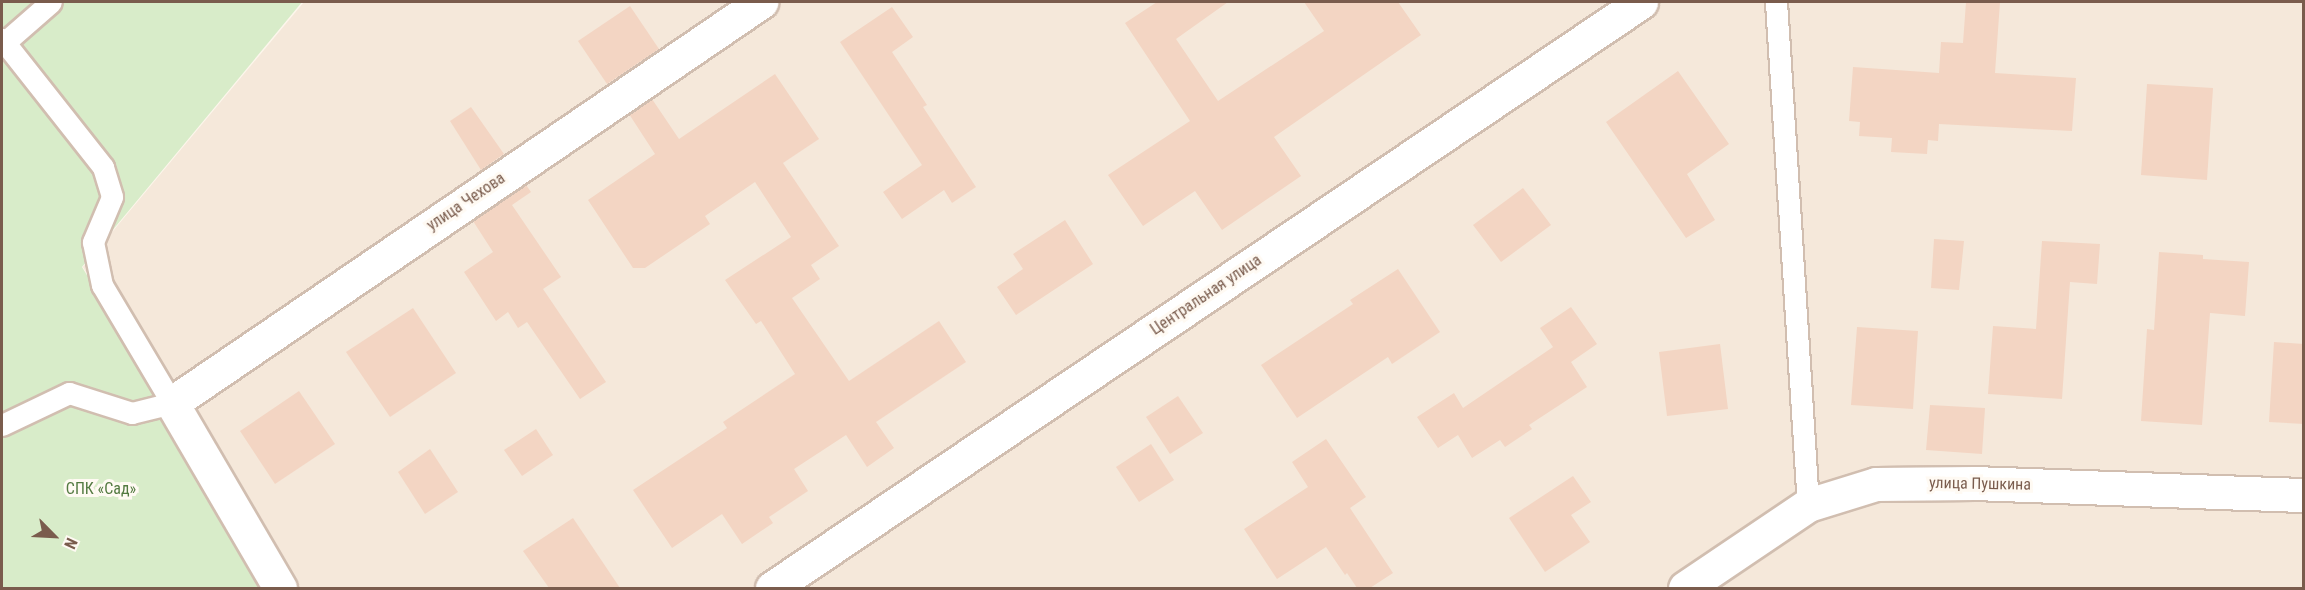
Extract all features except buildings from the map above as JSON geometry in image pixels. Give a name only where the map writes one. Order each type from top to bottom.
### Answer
[{"type":"street","name":"улица Чехова","points":[[172,404],[761,2]]},
{"type":"street","name":"Центральная улица","points":[[771,588],[1641,2]]},
{"type":"street","points":[[172,404],[280,588]]},
{"type":"street","name":"улица Пушкина","points":[[1685,588],[1808,505],[1876,484],[1974,483],[2304,495]]},
{"type":"lane","points":[[2,425],[69,393],[132,413],[172,404],[102,285],[93,242],[112,197],[103,167],[3,41],[51,2]]},
{"type":"lane","points":[[1776,2],[1808,505]]},
{"type":"shaded area","points":[[304,2],[2303,2],[2303,588],[280,588],[83,267]]},
{"type":"green space","name":"СПК «Сад»","points":[[2,2],[302,2],[82,267],[279,588],[2,588]]}]
